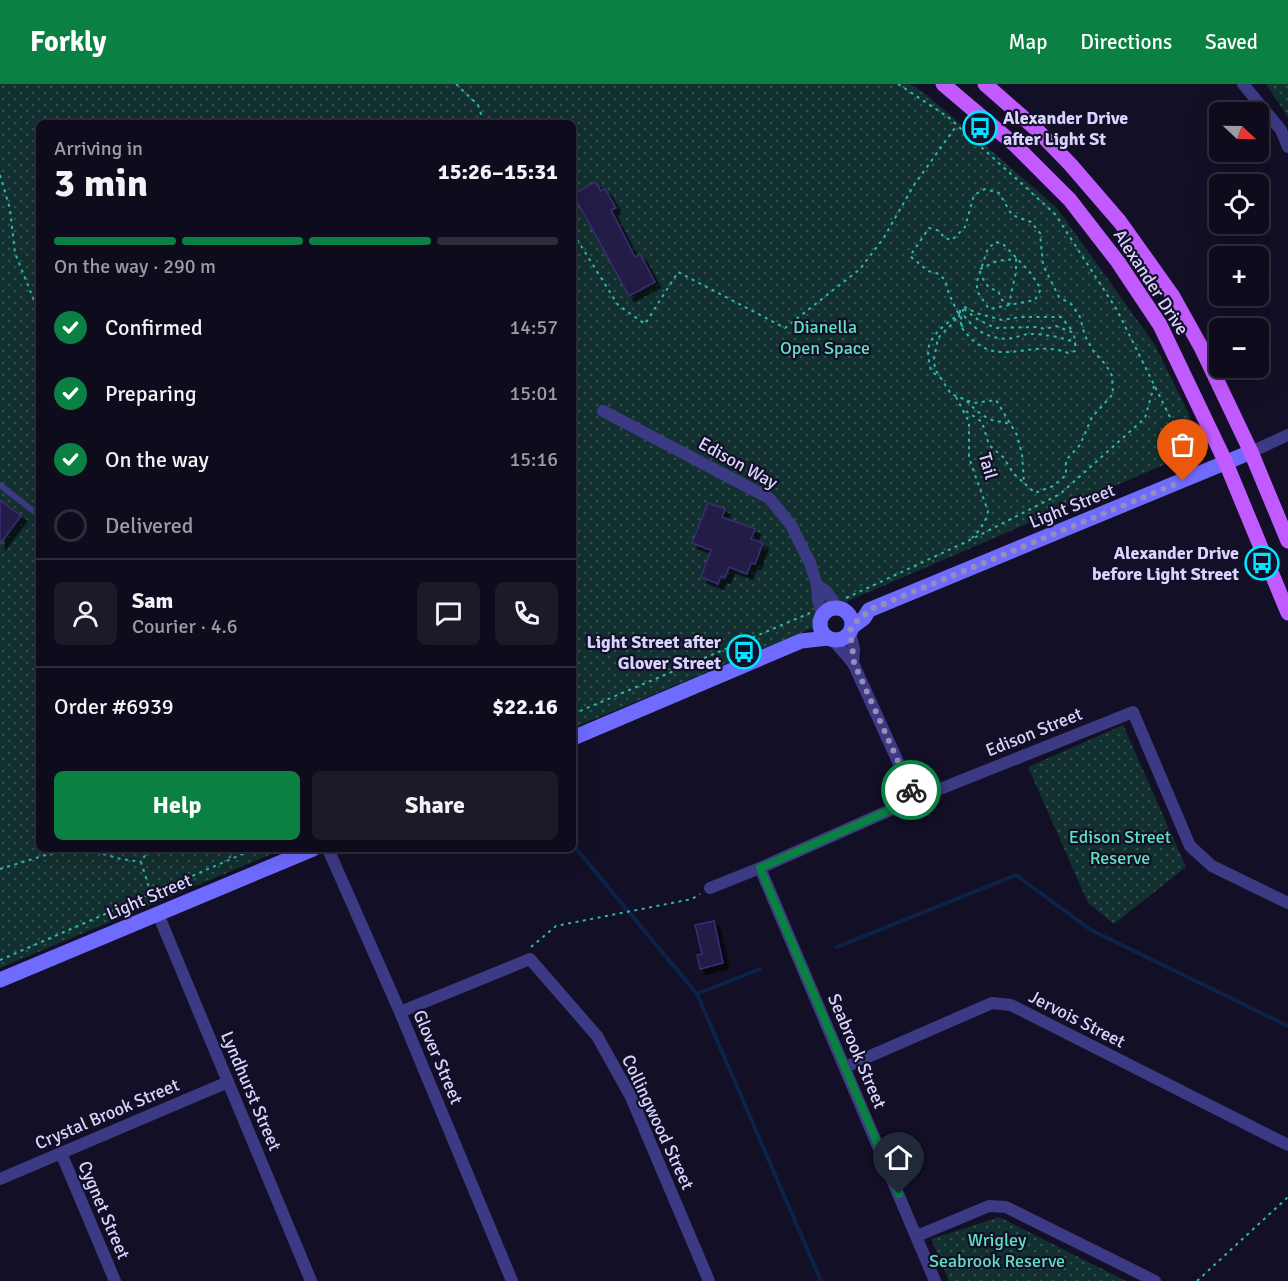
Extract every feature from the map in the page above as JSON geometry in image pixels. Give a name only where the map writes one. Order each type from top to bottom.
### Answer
[{"type":"main road","name":"Alexander Drive","points":[[943,84],[1016,145],[1070,200],[1118,262],[1160,325],[1226,464],[1288,613]]},
{"type":"main road","name":"Alexander Drive","points":[[985,84],[1054,146],[1096,193],[1145,254],[1172,295],[1201,347],[1251,452],[1288,541]]},
{"type":"street","points":[[1243,84],[1281,130],[1288,147]]},
{"type":"street","name":"Edison Way","points":[[603,411],[769,498],[791,525],[810,563],[817,585],[821,617]]},
{"type":"street","name":"Light Street","points":[[851,629],[864,618],[869,610],[1226,464],[1288,435]]},
{"type":"street","name":"Edison Way","points":[[817,585],[827,592],[838,608]]},
{"type":"street","name":"Light Street","points":[[838,608],[869,610]]},
{"type":"street","points":[[801,641],[821,617],[828,611],[838,608],[850,616],[854,663]]},
{"type":"street","points":[[821,617],[822,631],[854,663],[915,799]]},
{"type":"street","points":[[576,737],[801,641],[843,639],[851,629]]},
{"type":"street","name":"Edison Street","points":[[710,888],[915,799],[1132,712],[1190,846],[1212,866],[1288,903]]},
{"type":"street","name":"Light Street","points":[[0,980],[307,852]]},
{"type":"street","name":"Glover Street","points":[[329,852],[400,1012],[512,1281]]},
{"type":"street","name":"Seabrook Street","points":[[760,868],[935,1281]]},
{"type":"street","name":"Lyndhurst Street","points":[[158,914],[311,1281]]},
{"type":"street","points":[[400,1012],[530,959]]},
{"type":"street","name":"Collingwood Street","points":[[530,959],[597,1036],[603,1046],[630,1095],[710,1281]]},
{"type":"street","name":"Jervois Street","points":[[845,1067],[992,1003],[1011,1005],[1288,1145]]},
{"type":"street","name":"Crystal Brook Street","points":[[0,1179],[228,1083]]},
{"type":"street","name":"Cygnet Street","points":[[61,1153],[115,1281]]},
{"type":"street","points":[[917,1236],[989,1206],[1006,1207],[1155,1281]]},
{"type":"lane","points":[[0,485],[36,513]]},
{"type":"path","points":[[456,84],[478,105],[483,120]]},
{"type":"path","points":[[898,84],[948,117],[1055,214],[1117,310],[1170,417],[1197,457]]},
{"type":"path","points":[[576,238],[618,305],[645,324],[678,272],[785,328],[860,269],[883,239],[914,185],[957,125]]},
{"type":"path","points":[[0,174],[9,209],[15,253],[36,306]]},
{"type":"path","points":[[963,309],[1002,320],[1061,317],[1074,333],[1075,351],[1068,353],[1040,348],[1013,353],[990,351],[978,344],[962,328],[959,315],[948,294],[945,280],[939,274],[928,271],[910,256],[929,228],[940,231],[944,238],[952,240],[965,227],[974,195],[985,189],[999,193],[1012,215],[1031,222],[1040,233],[1043,265],[1059,297],[1071,304],[1080,317],[1085,336],[1112,376],[1113,394],[1092,417],[1080,446],[1066,460],[1066,475],[1053,486],[1035,493],[1014,474],[1003,457],[989,446],[982,422],[964,410]]},
{"type":"path","points":[[996,242],[1004,245],[1029,271],[1041,289],[1035,300],[989,309],[977,291],[980,271],[988,248],[996,242]]},
{"type":"path","points":[[980,271],[997,261],[1016,259]]},
{"type":"path","points":[[1009,304],[1016,272],[1016,259]]},
{"type":"path","points":[[980,271],[985,284],[998,291],[1002,300],[1009,304]]},
{"type":"path","points":[[942,379],[935,369],[934,359],[938,338],[959,315],[960,309],[960,314],[963,309]]},
{"type":"path","points":[[963,309],[976,319],[996,328],[1037,327],[1045,329],[1056,326],[1074,333]]},
{"type":"path","points":[[963,309],[967,321],[993,338],[1012,338],[1030,334],[1063,338],[1075,343]]},
{"type":"path","name":"Tail","points":[[959,315],[948,321],[933,337],[928,350],[930,371],[942,379],[964,410],[969,422],[969,458],[988,511],[980,530],[968,541]]},
{"type":"path","points":[[838,608],[1060,494],[1145,418],[1154,386]]},
{"type":"path","points":[[954,395],[974,403],[996,400],[1017,435],[1022,454],[1024,483]]},
{"type":"path","points":[[965,399],[983,415],[1012,426]]},
{"type":"path","points":[[576,713],[821,617]]},
{"type":"path","points":[[0,869],[49,854],[65,852]]},
{"type":"path","points":[[97,852],[141,862]]},
{"type":"path","points":[[147,852],[141,862],[158,914]]},
{"type":"path","points":[[229,852],[231,859]]},
{"type":"path","points":[[0,960],[247,852]]},
{"type":"path","points":[[530,959],[531,946],[556,926],[692,899],[710,888]]},
{"type":"path","points":[[1197,1281],[1288,1197]]},
{"type":"green space","name":"Dianella Open Space","points":[[0,84],[910,84],[927,95],[1057,208],[1155,345],[1197,431],[1198,450],[848,601],[820,625],[576,727],[576,120],[36,120],[36,852],[277,852],[0,968]]},
{"type":"green space","points":[[1266,84],[1288,84],[1288,118],[1286,114]]},
{"type":"green space","name":"Edison Street Reserve","points":[[1123,725],[1186,867],[1114,924],[1088,903],[1028,767]]},
{"type":"green space","name":"Wrigley Seabrook Reserve","points":[[999,1217],[1126,1281],[949,1281],[931,1239]]},
{"type":"building","points":[[595,182],[601,191],[605,189],[616,208],[611,210],[635,257],[640,254],[655,282],[629,296],[576,199],[576,192]]},
{"type":"building","points":[[0,500],[21,516],[0,544]]},
{"type":"building","points":[[708,503],[725,509],[722,517],[755,529],[751,539],[763,543],[755,564],[751,563],[747,574],[729,567],[725,578],[721,576],[718,584],[701,577],[711,550],[692,543]]},
{"type":"building","points":[[714,921],[723,963],[700,969],[697,955],[702,954],[695,925]]},
{"type":"waterway","points":[[576,849],[697,994],[821,1281]]},
{"type":"waterway","points":[[837,947],[1016,875],[1091,930],[1288,1026]]},
{"type":"waterway","points":[[697,994],[760,969]]},
{"type":"way so far","points":[[911,790],[854,663],[850,632],[852,627],[864,618],[869,610],[1183,481]]},
{"type":"place","name":"Alexander Drive after Light St","points":[[980,128]]},
{"type":"place","name":"Alexander Drive before Light Street","points":[[1262,563]]},
{"type":"place","name":"Light Street after Glover Street","points":[[744,652]]},
{"type":"route","points":[[899,1194],[760,868],[915,799],[911,790]]}]
